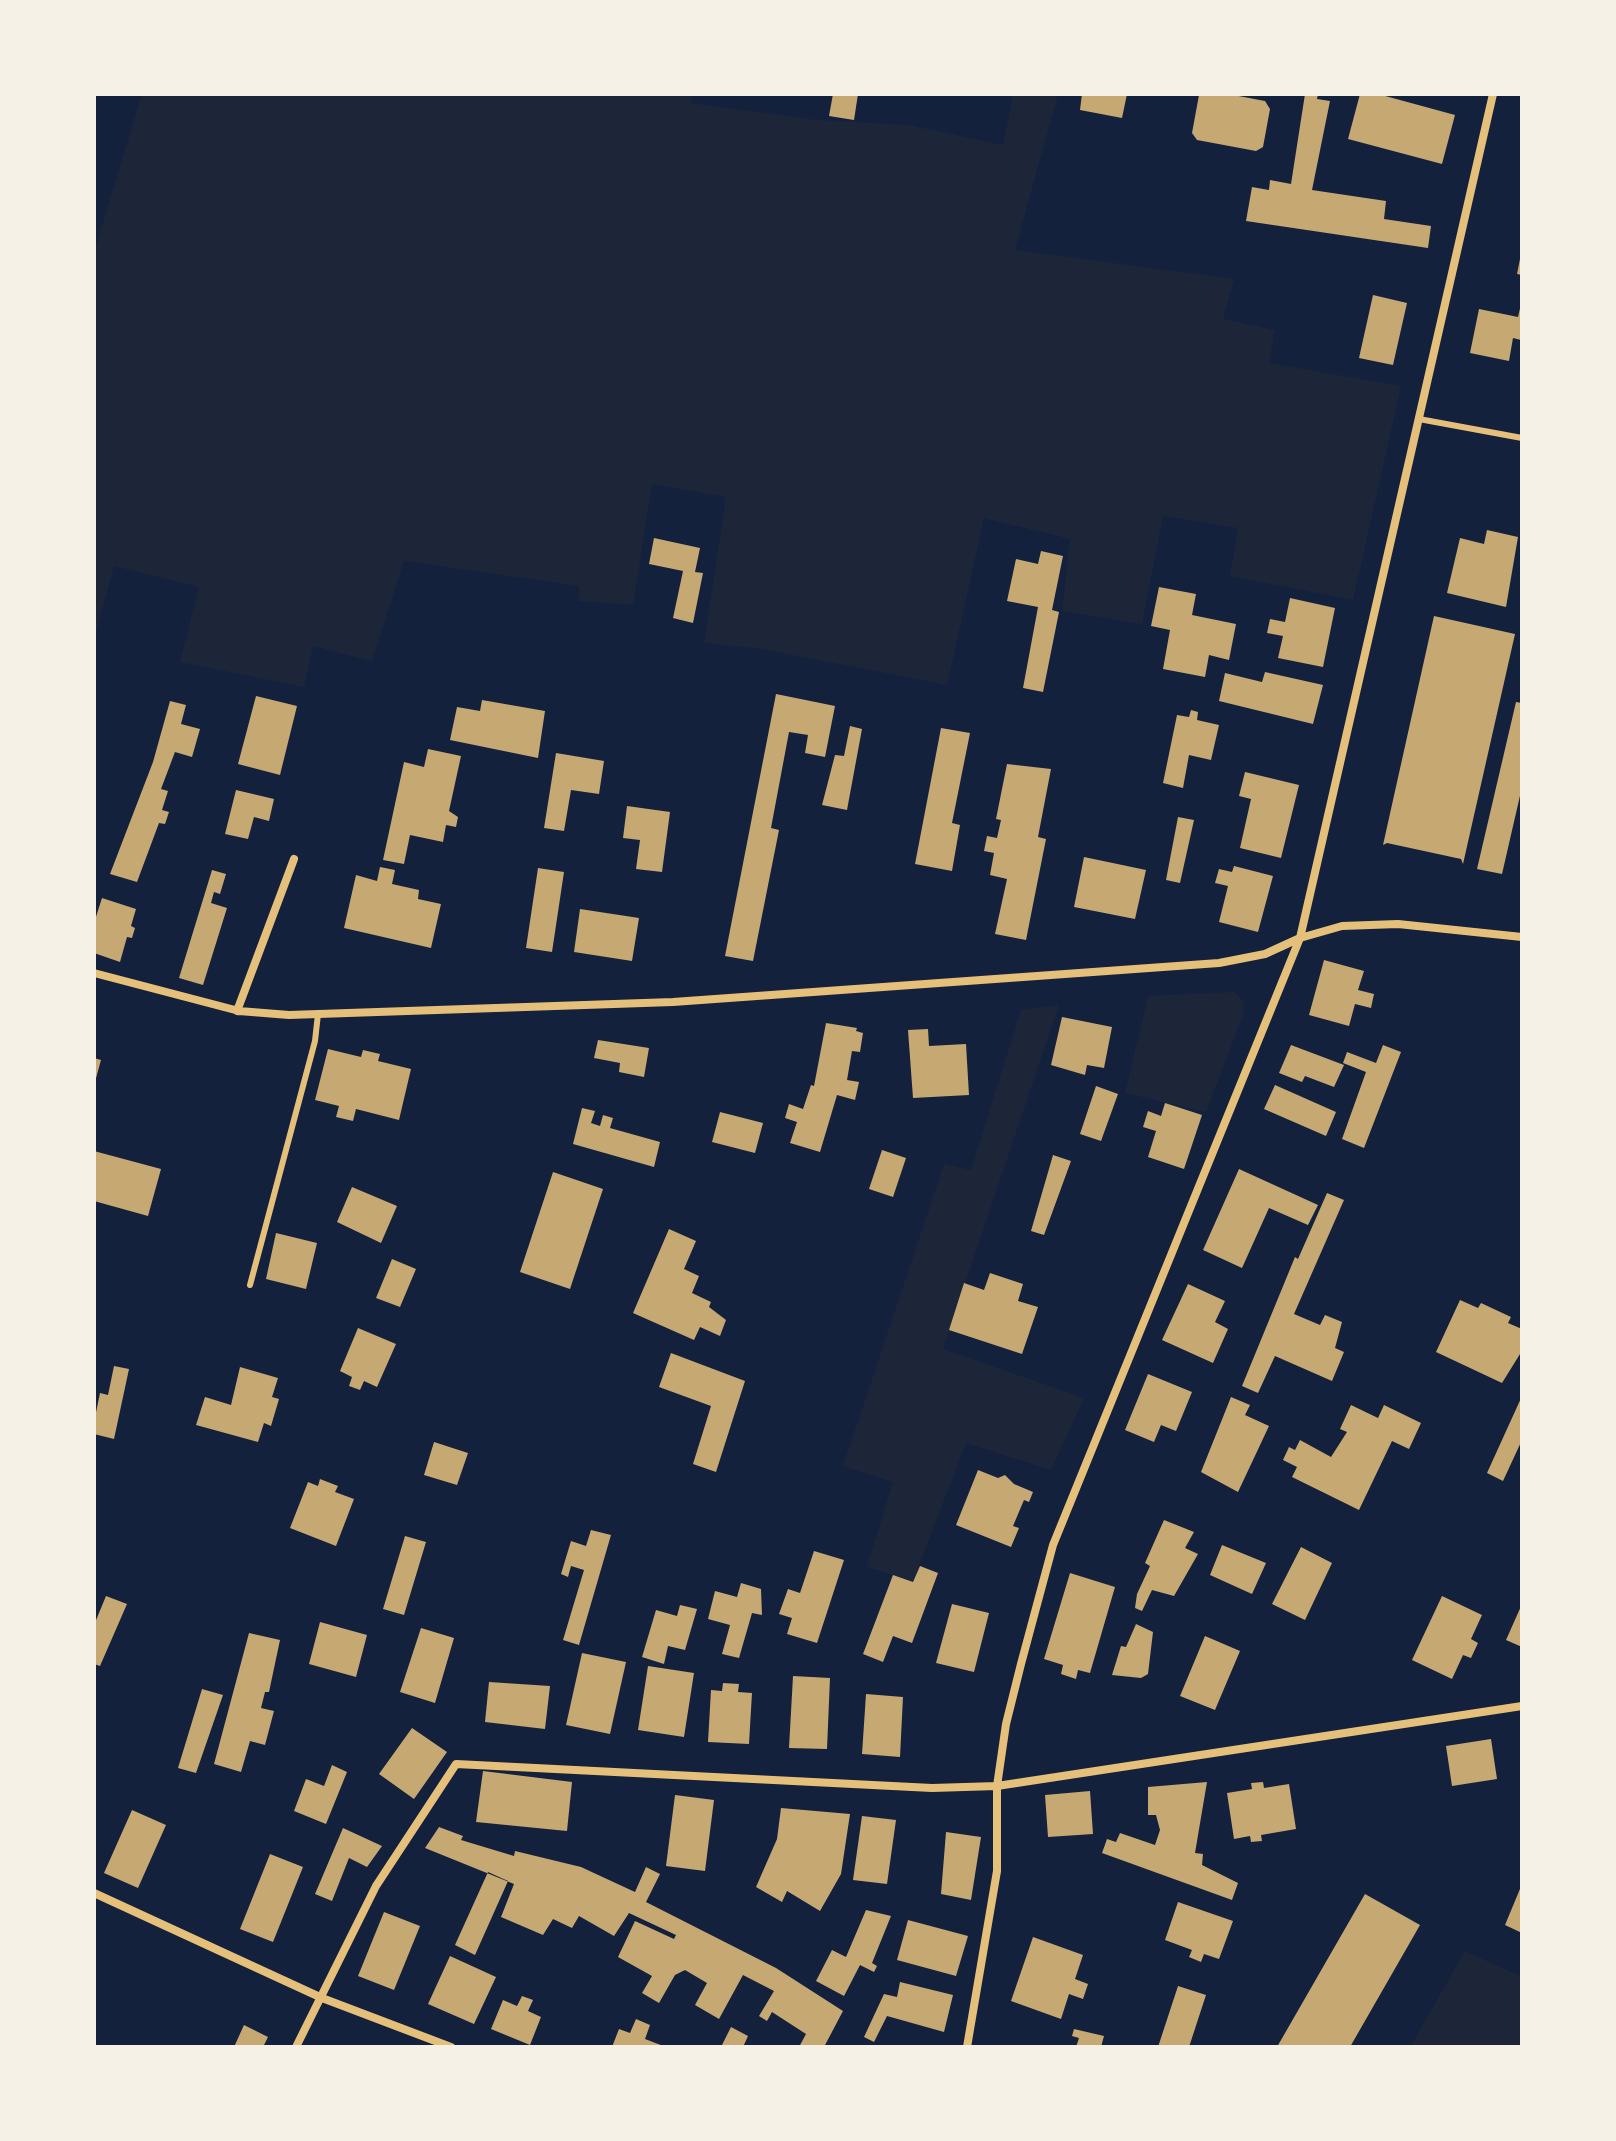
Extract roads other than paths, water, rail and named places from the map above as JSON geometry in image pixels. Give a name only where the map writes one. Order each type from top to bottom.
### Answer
[{"type":"street","points":[[967,2047],[997,1871],[997,1786],[1006,1724],[1053,1545],[1300,938],[1493,94]]},
{"type":"street","points":[[237,1011],[294,859]]},
{"type":"street","points":[[94,973],[237,1011],[318,1014],[673,1002],[1219,963],[1265,954],[1300,938],[1342,926],[1398,924],[1522,937]]},
{"type":"street","points":[[296,2047],[376,1886],[456,1764],[932,1788],[997,1786],[1522,1706]]},
{"type":"street","points":[[94,1893],[322,1998],[451,2047]]},
{"type":"lane","points":[[1419,419],[1522,438]]},
{"type":"lane","points":[[250,1285],[315,1041],[318,1014]]}]
